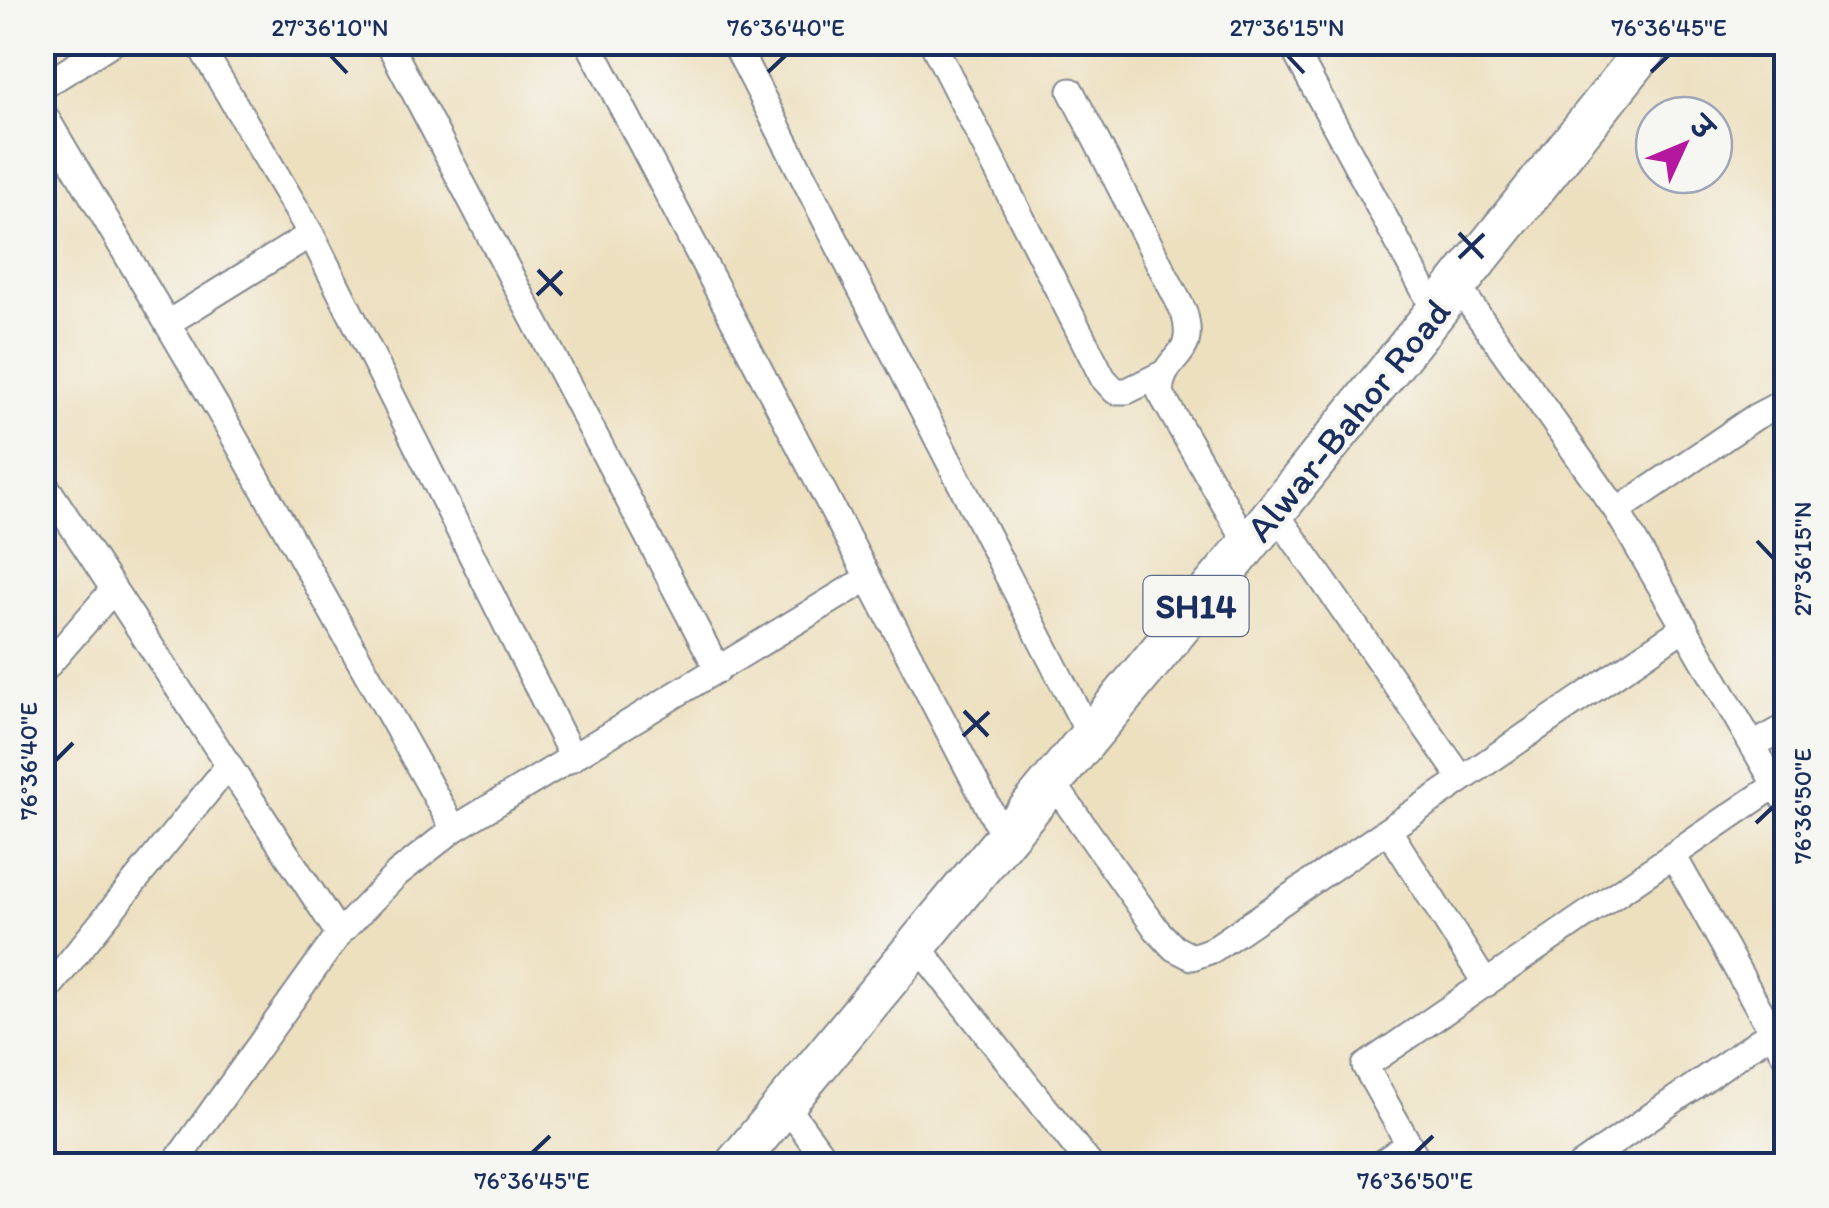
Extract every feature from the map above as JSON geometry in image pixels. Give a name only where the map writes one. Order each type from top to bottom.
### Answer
[{"type":"main road","name":"Alwar-Bahor Road","points":[[734,1166],[1275,512],[1652,42]]},
{"type":"street","points":[[42,87],[113,42]]},
{"type":"street","points":[[198,42],[310,234],[573,758]]},
{"type":"street","points":[[388,42],[718,670]]},
{"type":"street","points":[[588,42],[1004,836]]},
{"type":"street","points":[[734,42],[1089,734]]},
{"type":"street","points":[[932,42],[1103,378],[1115,390],[1127,391],[1162,374],[1185,350],[1190,333],[1184,312],[1071,91]]},
{"type":"street","points":[[1290,42],[1446,298],[1617,511],[1782,794],[1674,855],[1365,1066],[1415,1155],[1377,1166]]},
{"type":"street","points":[[42,111],[168,323],[454,829]]},
{"type":"street","points":[[168,323],[310,234]]},
{"type":"street","points":[[1162,374],[1160,392],[1169,412],[1248,544]]},
{"type":"street","points":[[1617,511],[1755,417],[1776,406],[1786,407]]},
{"type":"street","points":[[42,480],[339,934]]},
{"type":"street","points":[[1275,512],[1462,779]]},
{"type":"street","points":[[174,1166],[339,934],[397,874],[454,829],[868,578]]},
{"type":"street","points":[[42,672],[114,590]]},
{"type":"street","points":[[1051,780],[1157,930],[1174,948],[1192,957],[1212,950],[1685,627]]},
{"type":"street","points":[[1755,744],[1786,727]]},
{"type":"street","points":[[42,996],[229,765]]},
{"type":"street","points":[[1389,831],[1486,984]]},
{"type":"street","points":[[1674,855],[1786,1058]]},
{"type":"street","points":[[915,944],[1091,1166]]},
{"type":"street","points":[[1580,1166],[1772,1031]]},
{"type":"street","points":[[786,1104],[830,1166]]}]
